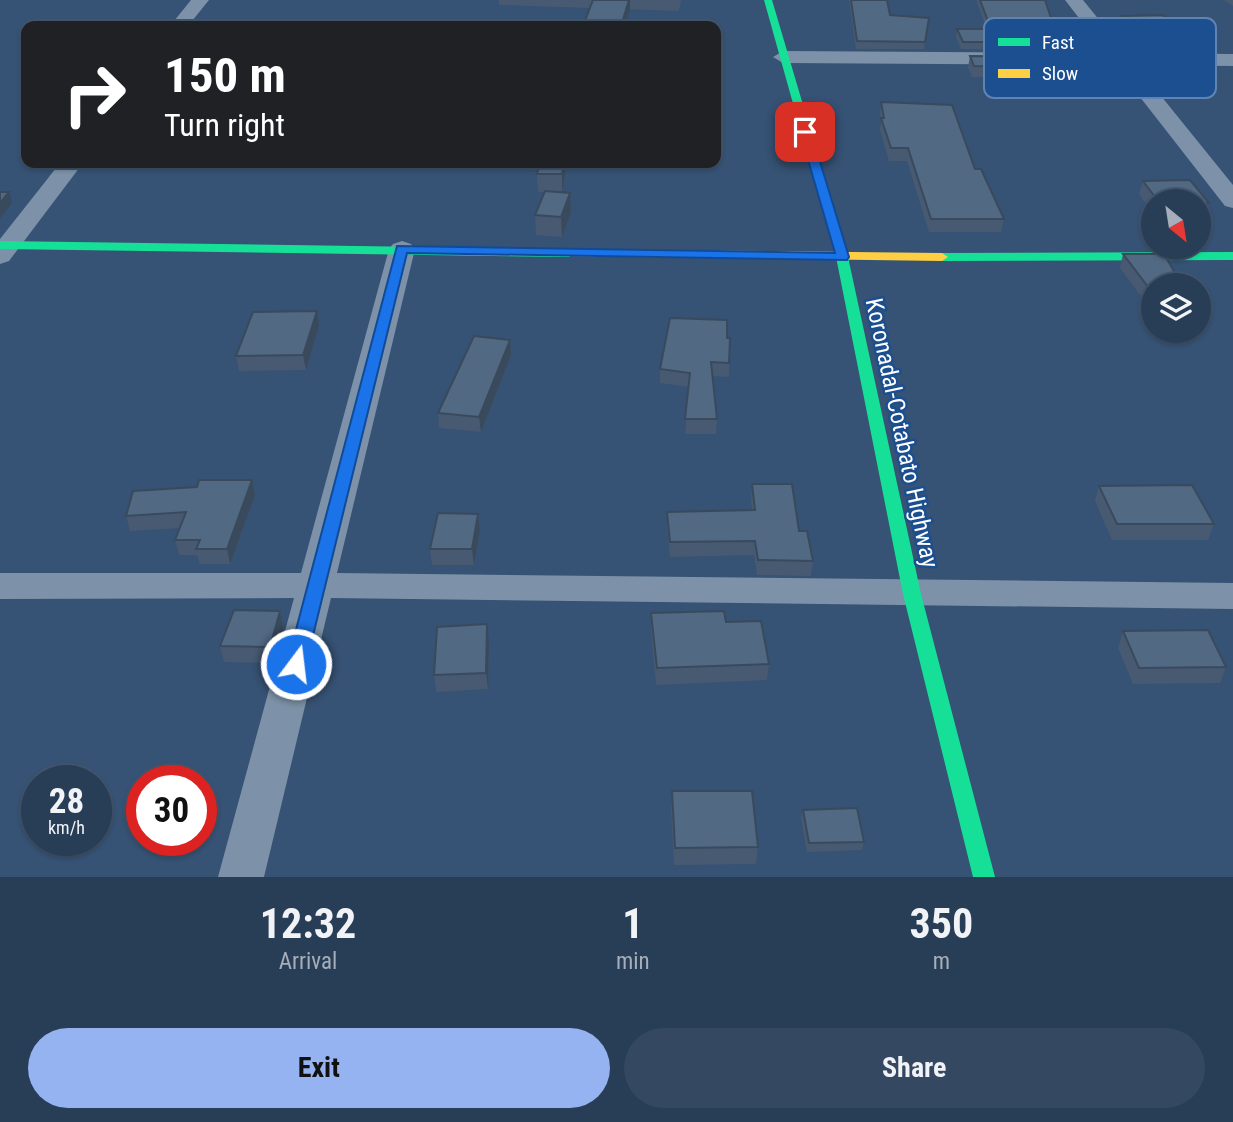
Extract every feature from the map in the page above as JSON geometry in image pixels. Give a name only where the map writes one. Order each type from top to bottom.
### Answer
[{"type":"main road","name":"Koronadal-Cotabato Highway","points":[[768,0],[842,257],[912,594],[984,877]]},
{"type":"main road","points":[[3,249],[402,249],[842,257],[1233,256]]},
{"type":"street","points":[[183,21],[200,0]]},
{"type":"street","points":[[1074,0],[1088,18]]},
{"type":"street","points":[[783,57],[984,59]]},
{"type":"street","points":[[1150,98],[1233,201]]},
{"type":"street","points":[[3,249],[68,168]]},
{"type":"street","points":[[241,877],[402,249]]},
{"type":"street","points":[[0,586],[317,585],[1233,596]]},
{"type":"building","points":[[593,0],[629,0],[623,21],[585,21]]},
{"type":"building","points":[[851,0],[887,0],[890,15],[929,18],[925,42],[857,41]]},
{"type":"building","points":[[980,0],[1045,0],[1051,18],[987,18]]},
{"type":"building","points":[[1163,15],[1166,18],[1124,18],[1122,16]]},
{"type":"building","points":[[957,29],[984,29],[984,42],[963,42]]},
{"type":"building","points":[[970,56],[984,56],[984,66],[974,66]]},
{"type":"building","points":[[881,102],[952,105],[975,169],[981,169],[1004,219],[931,219],[908,148],[891,148],[881,118],[884,118]]},
{"type":"building","points":[[539,168],[563,168],[562,174],[537,174]]},
{"type":"building","points":[[1190,180],[1197,189],[1149,189],[1143,181]]},
{"type":"building","points":[[545,191],[570,193],[561,217],[535,215]]},
{"type":"building","points":[[0,192],[9,192],[0,203]]},
{"type":"building","points":[[1123,254],[1141,254],[1141,259],[1167,259],[1175,273],[1141,273],[1141,278]]},
{"type":"building","points":[[317,311],[303,355],[236,356],[253,312]]},
{"type":"building","points":[[670,318],[727,320],[727,338],[730,338],[729,363],[711,362],[717,419],[685,419],[690,373],[660,369]]},
{"type":"building","points":[[474,336],[510,340],[479,417],[438,413]]},
{"type":"building","points":[[199,480],[252,480],[227,549],[196,549],[200,540],[175,540],[186,512],[126,516],[133,491],[197,487]]},
{"type":"building","points":[[752,484],[792,484],[799,531],[807,531],[813,561],[758,560],[755,541],[670,542],[667,512],[755,510]]},
{"type":"building","points":[[1192,485],[1214,524],[1117,524],[1099,486]]},
{"type":"building","points":[[438,513],[478,514],[472,549],[430,549]]},
{"type":"building","points":[[234,610],[280,611],[270,647],[220,646]]},
{"type":"building","points":[[724,611],[726,622],[761,621],[769,664],[657,668],[651,613]]},
{"type":"building","points":[[487,624],[486,673],[434,675],[437,627]]},
{"type":"building","points":[[1208,630],[1226,667],[1139,668],[1123,631]]},
{"type":"building","points":[[672,791],[752,791],[758,847],[675,848]]},
{"type":"building","points":[[857,808],[864,842],[809,843],[803,810]]},
{"type":"traffic: fast","points":[[768,0],[842,257],[912,594],[984,877]]},
{"type":"traffic: fast","points":[[0,245],[569,253]]},
{"type":"traffic: fast","points":[[942,257],[1233,256]]},
{"type":"traffic: slow","points":[[569,253],[942,257]]},
{"type":"route","points":[[296,664],[402,249],[842,257],[805,132]]}]
